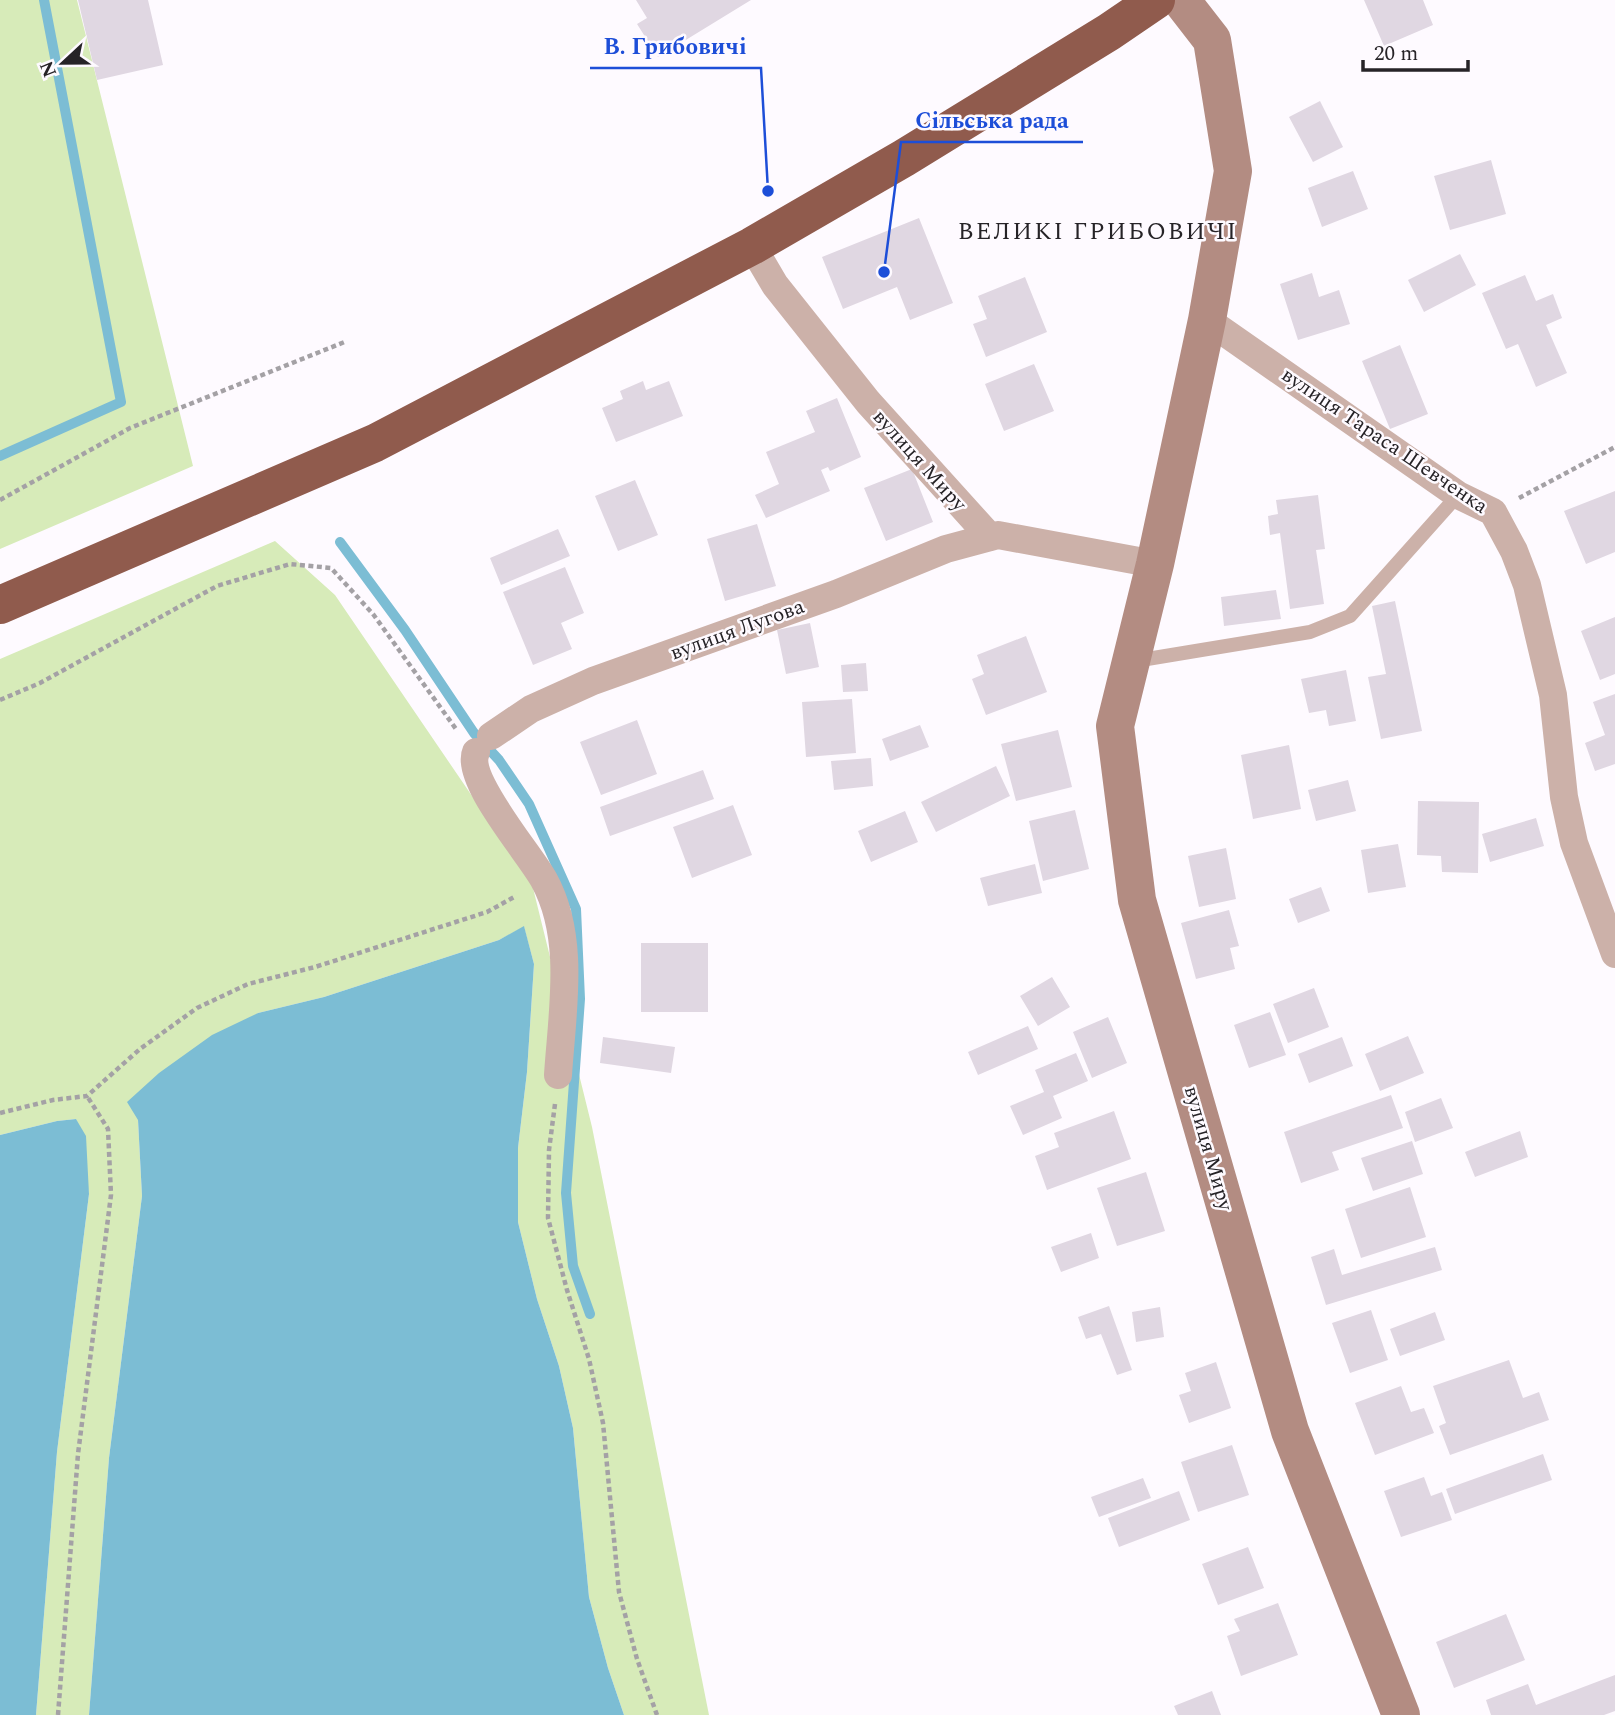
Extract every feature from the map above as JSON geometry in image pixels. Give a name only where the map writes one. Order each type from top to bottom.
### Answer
[{"type":"highway","points":[[0,606],[375,443],[752,246],[904,159],[1156,0]]},
{"type":"street","points":[[1181,0],[1212,40],[1233,171],[1207,320]]},
{"type":"street","name":"вулиця Миру","points":[[752,246],[775,285],[868,402],[990,537]]},
{"type":"street","name":"вулиця Миру","points":[[1207,320],[1155,565],[1115,726],[1138,900],[1290,1431],[1401,1715]]},
{"type":"street","name":"вулиця Тараса Шевченка","points":[[1207,320],[1458,495],[1493,512],[1514,551],[1527,585],[1553,695],[1564,797],[1574,843],[1615,954]]},
{"type":"street","points":[[990,537],[998,535],[1155,565]]},
{"type":"street","name":"вулиця Лугова","points":[[480,748],[531,709],[593,681],[836,594],[946,549],[990,537]]},
{"type":"street","points":[[480,748],[476,771],[484,792],[544,880],[553,899],[560,925],[565,961],[558,1075]]},
{"type":"lane","points":[[1130,662],[1310,632],[1350,616],[1458,495]]},
{"type":"path","points":[[0,500],[131,428],[347,341]]},
{"type":"path","points":[[1493,512],[1615,447]]},
{"type":"path","points":[[0,700],[40,683],[217,586],[290,564],[331,568],[373,614],[480,748]]},
{"type":"path","points":[[0,1113],[53,1100],[87,1096],[140,1049],[197,1008],[248,984],[316,967],[487,912],[544,880]]},
{"type":"path","points":[[558,1075],[550,1150],[548,1218],[589,1359],[603,1423],[619,1592],[637,1659],[657,1715]]},
{"type":"path","points":[[58,1715],[78,1454],[111,1195],[108,1129],[87,1096]]},
{"type":"green space","points":[[0,0],[77,0],[193,466],[0,549]]},
{"type":"green space","points":[[275,541],[335,595],[532,884],[592,1127],[709,1715],[624,1715],[589,1597],[573,1428],[559,1366],[537,1299],[518,1222],[518,1148],[527,1072],[534,964],[524,927],[499,940],[324,997],[258,1013],[138,1120],[142,1196],[109,1458],[89,1715],[36,1715],[57,1452],[89,1194],[76,1119],[0,1135],[0,659]]},
{"type":"water","points":[[524,926],[534,964],[527,1072],[518,1148],[518,1222],[537,1299],[559,1366],[573,1428],[589,1597],[624,1715],[89,1715],[109,1458],[142,1196],[138,1120],[127,1102],[159,1073],[212,1035],[258,1013],[324,997],[499,940]]},
{"type":"water","points":[[76,1119],[86,1136],[89,1194],[57,1452],[36,1715],[0,1715],[0,1135]]},
{"type":"building","points":[[78,0],[148,0],[163,65],[97,80]]},
{"type":"building","points":[[636,0],[751,0],[658,57],[637,24],[647,18]]},
{"type":"building","points":[[1364,0],[1423,0],[1433,25],[1384,46]]},
{"type":"building","points":[[1320,101],[1343,147],[1313,162],[1289,117]]},
{"type":"building","points":[[1491,160],[1506,214],[1450,230],[1434,176]]},
{"type":"building","points":[[1353,171],[1368,209],[1322,227],[1308,188]]},
{"type":"building","points":[[919,218],[953,303],[910,320],[897,287],[843,309],[822,257]]},
{"type":"building","points":[[1460,254],[1476,285],[1424,312],[1408,280]]},
{"type":"building","points":[[1312,273],[1319,297],[1339,290],[1350,324],[1298,340],[1280,284]]},
{"type":"building","points":[[1525,275],[1536,301],[1553,294],[1562,318],[1546,325],[1567,373],[1536,387],[1518,344],[1506,349],[1482,293]]},
{"type":"building","points":[[1025,277],[1047,332],[986,357],[973,324],[987,319],[978,296]]},
{"type":"building","points":[[1400,345],[1428,414],[1390,429],[1362,361]]},
{"type":"building","points":[[1034,364],[1054,411],[1004,431],[985,384]]},
{"type":"building","points":[[643,381],[646,390],[669,381],[683,416],[616,442],[602,408],[623,399],[620,391]]},
{"type":"building","points":[[837,398],[861,457],[830,471],[828,467],[821,470],[830,491],[766,518],[755,495],[779,484],[766,452],[815,432],[806,411]]},
{"type":"building","points":[[912,469],[933,522],[886,541],[864,488]]},
{"type":"building","points":[[635,480],[658,535],[618,551],[595,496]]},
{"type":"building","points":[[1615,491],[1615,552],[1586,564],[1564,511]]},
{"type":"building","points":[[1318,495],[1325,549],[1316,550],[1324,604],[1290,609],[1280,533],[1270,535],[1268,516],[1278,514],[1276,500]]},
{"type":"building","points":[[757,524],[776,586],[725,601],[707,539]]},
{"type":"building","points":[[558,529],[570,556],[501,585],[490,558]]},
{"type":"building","points":[[565,567],[584,613],[561,623],[572,649],[533,665],[503,592]]},
{"type":"building","points":[[1276,590],[1281,619],[1224,626],[1221,597]]},
{"type":"building","points":[[1395,601],[1422,731],[1381,739],[1368,677],[1386,674],[1372,606]]},
{"type":"building","points":[[1615,617],[1615,674],[1600,680],[1581,631]]},
{"type":"building","points":[[810,623],[819,667],[786,674],[777,630]]},
{"type":"building","points":[[1026,636],[1047,692],[986,715],[972,679],[984,674],[977,655]]},
{"type":"building","points":[[866,663],[868,691],[843,692],[841,665]]},
{"type":"building","points":[[1346,670],[1356,721],[1329,726],[1326,710],[1309,713],[1301,679]]},
{"type":"building","points":[[1615,694],[1615,764],[1595,771],[1585,743],[1605,735],[1593,702]]},
{"type":"building","points":[[852,699],[856,753],[806,757],[802,702]]},
{"type":"building","points":[[637,720],[657,774],[601,795],[580,742]]},
{"type":"building","points":[[920,725],[929,747],[890,761],[882,739]]},
{"type":"building","points":[[1058,730],[1072,787],[1016,801],[1001,744]]},
{"type":"building","points":[[1289,745],[1301,809],[1253,819],[1241,755]]},
{"type":"building","points":[[871,758],[873,786],[834,790],[831,761]]},
{"type":"building","points":[[996,766],[1010,796],[936,832],[921,802]]},
{"type":"building","points":[[703,770],[714,799],[610,836],[600,807]]},
{"type":"building","points":[[1348,780],[1356,811],[1316,821],[1308,790]]},
{"type":"building","points":[[1418,801],[1479,802],[1478,873],[1442,872],[1441,856],[1417,855]]},
{"type":"building","points":[[733,805],[752,855],[692,878],[673,827]]},
{"type":"building","points":[[1075,810],[1089,869],[1043,881],[1029,821]]},
{"type":"building","points":[[905,811],[918,842],[871,862],[858,831]]},
{"type":"building","points":[[1536,818],[1544,846],[1490,862],[1482,834]]},
{"type":"building","points":[[1398,844],[1406,887],[1368,893],[1361,850]]},
{"type":"building","points":[[1226,848],[1236,899],[1199,907],[1188,856]]},
{"type":"building","points":[[1035,864],[1042,893],[988,906],[980,878]]},
{"type":"building","points":[[1321,887],[1330,911],[1298,923],[1289,899]]},
{"type":"building","points":[[1229,910],[1239,946],[1230,948],[1235,969],[1196,979],[1181,923]]},
{"type":"building","points":[[641,943],[708,943],[708,1012],[641,1012]]},
{"type":"building","points":[[1052,977],[1070,1007],[1038,1026],[1020,996]]},
{"type":"building","points":[[1314,988],[1329,1027],[1288,1043],[1273,1004]]},
{"type":"building","points":[[1270,1012],[1286,1055],[1249,1068],[1234,1025]]},
{"type":"building","points":[[1108,1017],[1127,1063],[1092,1078],[1073,1032]]},
{"type":"building","points":[[1028,1026],[1038,1049],[978,1075],[968,1052]]},
{"type":"building","points":[[1408,1036],[1424,1073],[1380,1091],[1365,1054]]},
{"type":"building","points":[[603,1037],[675,1047],[671,1073],[600,1063]]},
{"type":"building","points":[[1342,1037],[1353,1066],[1309,1083],[1298,1054]]},
{"type":"building","points":[[1076,1053],[1088,1081],[1053,1096],[1062,1118],[1023,1135],[1010,1106],[1044,1092],[1035,1070]]},
{"type":"building","points":[[1391,1095],[1403,1128],[1332,1152],[1339,1170],[1301,1183],[1284,1132]]},
{"type":"building","points":[[1441,1098],[1453,1128],[1415,1142],[1405,1112]]},
{"type":"building","points":[[1114,1111],[1131,1159],[1047,1190],[1035,1156],[1059,1147],[1054,1133]]},
{"type":"building","points":[[1520,1131],[1528,1157],[1475,1177],[1465,1152]]},
{"type":"building","points":[[1412,1141],[1423,1174],[1373,1191],[1361,1158]]},
{"type":"building","points":[[1146,1172],[1165,1231],[1117,1246],[1097,1188]]},
{"type":"building","points":[[1410,1187],[1426,1237],[1361,1258],[1345,1209]]},
{"type":"building","points":[[1091,1233],[1099,1258],[1061,1272],[1051,1247]]},
{"type":"building","points":[[1435,1247],[1442,1270],[1326,1305],[1311,1257],[1334,1249],[1342,1275]]},
{"type":"building","points":[[1109,1306],[1132,1370],[1117,1375],[1101,1334],[1086,1339],[1078,1317]]},
{"type":"building","points":[[1160,1307],[1164,1337],[1136,1342],[1132,1312]]},
{"type":"building","points":[[1371,1310],[1388,1360],[1350,1373],[1332,1323]]},
{"type":"building","points":[[1435,1312],[1445,1340],[1400,1356],[1390,1329]]},
{"type":"building","points":[[1509,1360],[1523,1398],[1539,1392],[1549,1420],[1450,1455],[1439,1426],[1446,1423],[1433,1386]]},
{"type":"building","points":[[1216,1362],[1231,1408],[1189,1423],[1179,1395],[1191,1391],[1185,1373]]},
{"type":"building","points":[[1401,1386],[1411,1412],[1424,1408],[1434,1433],[1375,1455],[1355,1403]]},
{"type":"building","points":[[1232,1445],[1249,1495],[1198,1512],[1181,1462]]},
{"type":"building","points":[[1543,1454],[1552,1480],[1455,1514],[1446,1489]]},
{"type":"building","points":[[1424,1477],[1431,1496],[1442,1492],[1452,1520],[1401,1537],[1384,1491]]},
{"type":"building","points":[[1143,1478],[1151,1498],[1099,1517],[1091,1497]]},
{"type":"building","points":[[1179,1491],[1190,1520],[1119,1547],[1108,1518]]},
{"type":"building","points":[[1248,1547],[1264,1588],[1218,1605],[1202,1564]]},
{"type":"building","points":[[1278,1603],[1298,1655],[1241,1676],[1227,1636],[1240,1631],[1234,1619]]},
{"type":"building","points":[[1506,1614],[1525,1660],[1454,1688],[1436,1642]]},
{"type":"building","points":[[1615,1675],[1615,1711],[1604,1715],[1491,1715],[1486,1700],[1528,1684],[1536,1705]]},
{"type":"building","points":[[1212,1691],[1221,1715],[1178,1715],[1174,1706]]},
{"type":"waterway","points":[[0,456],[121,402],[44,0]]},
{"type":"waterway","points":[[340,542],[405,630],[474,733],[499,760],[529,804],[576,909],[580,999],[566,1193],[573,1266],[590,1314]]},
{"type":"place","name":"В. Грибовичі","points":[[768,191]]},
{"type":"place","name":"Сільська рада","points":[[884,272]]},
{"type":"district","name":"ВЕЛИКІ ГРИБОВИЧІ","points":[[1098,231]]}]
